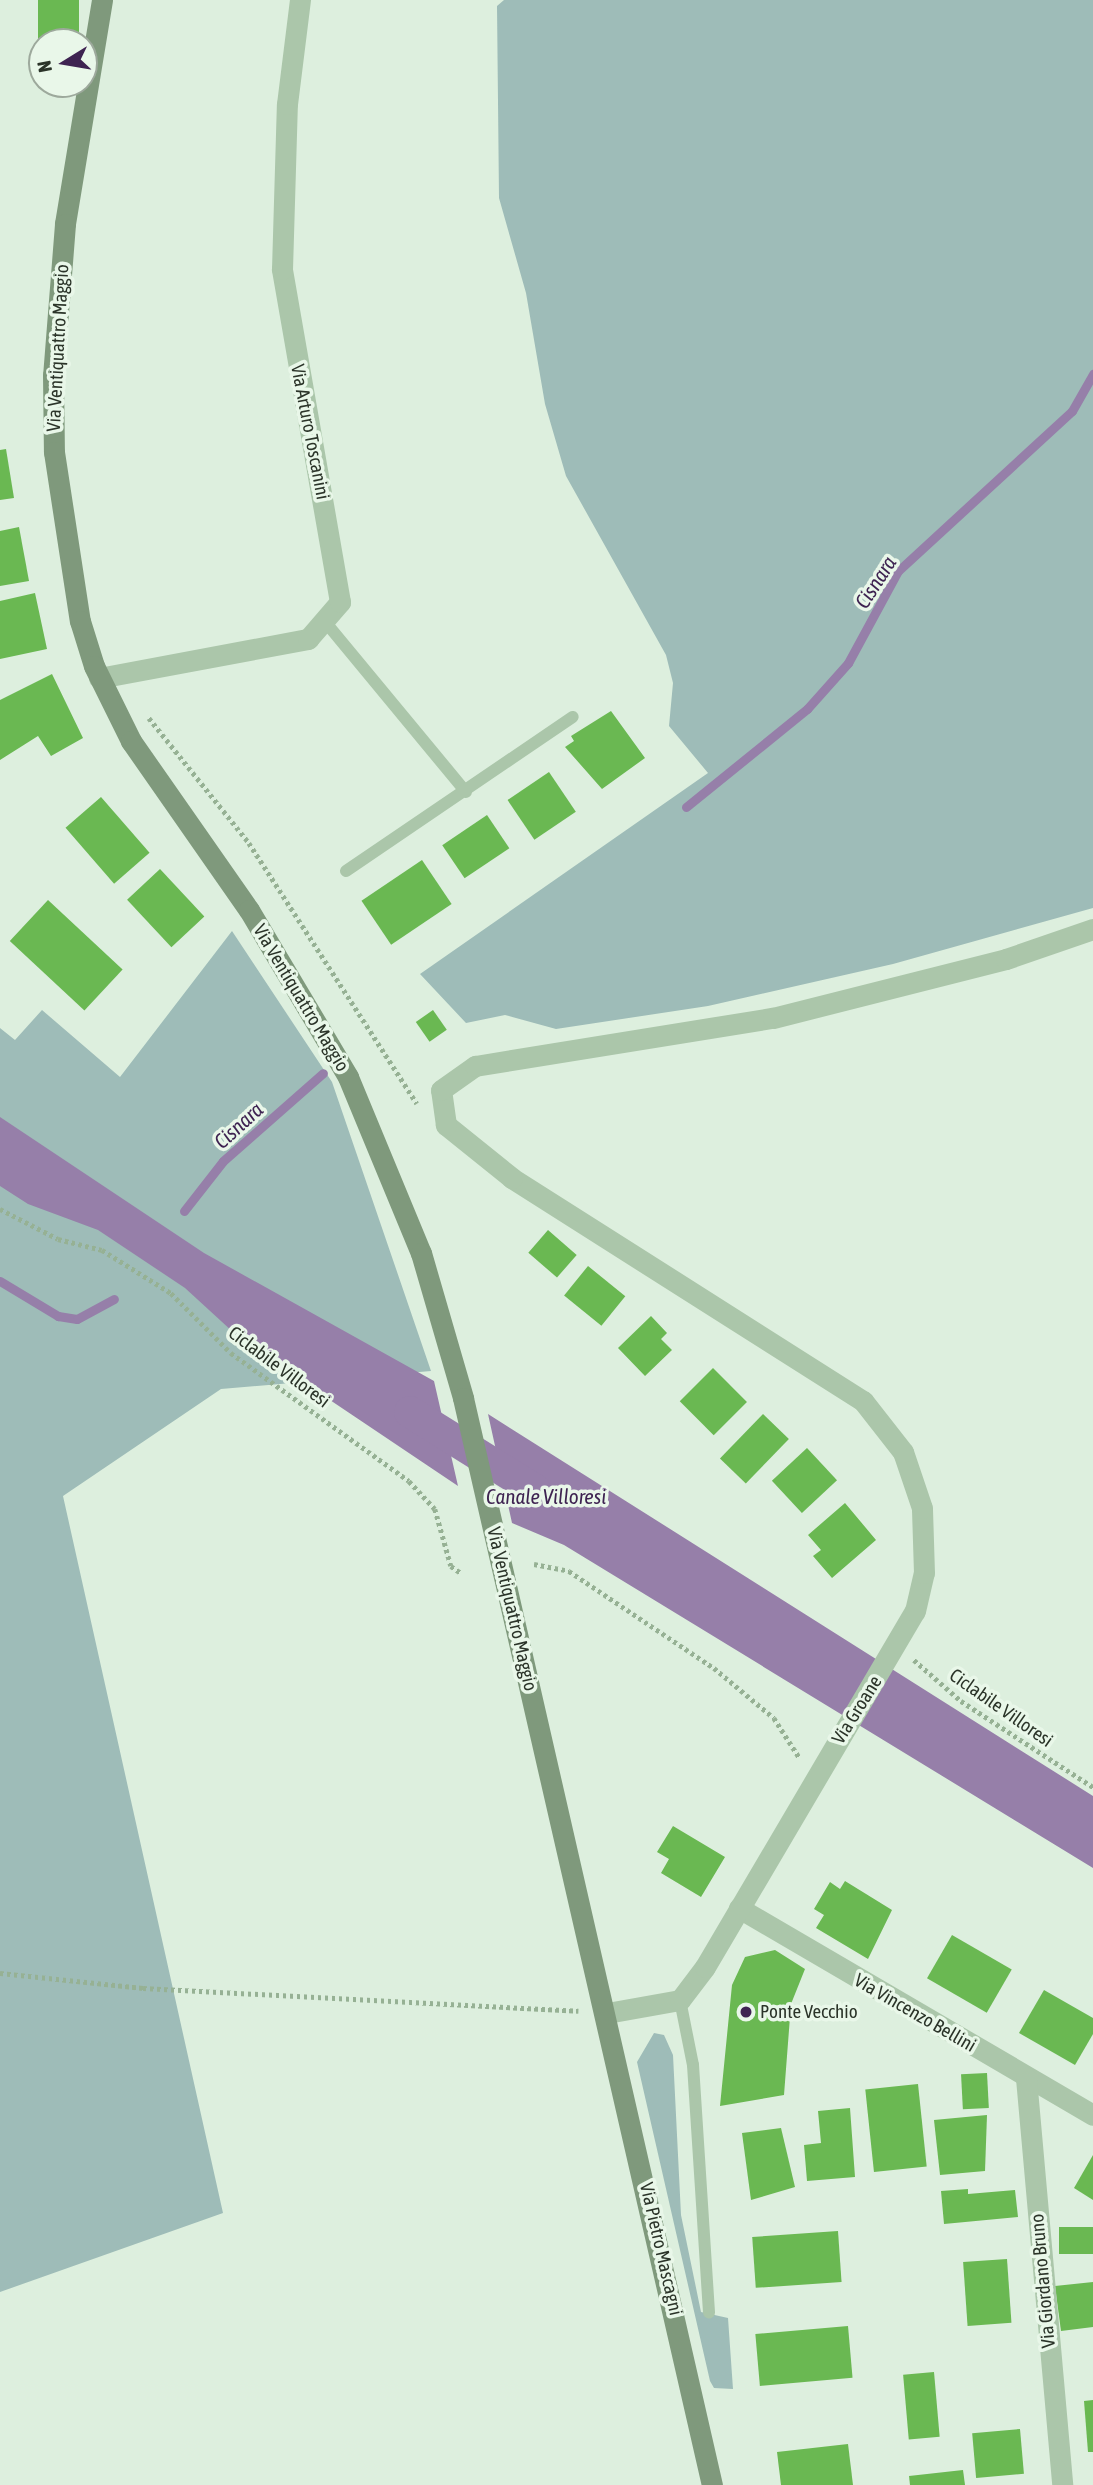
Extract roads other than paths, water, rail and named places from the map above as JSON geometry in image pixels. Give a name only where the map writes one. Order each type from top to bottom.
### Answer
[{"type":"street","name":"Via Ventiquattro Maggio","points":[[102,0],[65,224],[53,376],[65,552],[99,678],[131,741],[249,909],[348,1077],[421,1252],[463,1398],[607,2013]]},
{"type":"street","name":"Via Arturo Toscanini","points":[[300,0],[287,104],[282,269],[341,589],[327,624]]},
{"type":"street","points":[[99,678],[308,639],[327,624]]},
{"type":"street","points":[[1064,941],[1093,929]]},
{"type":"street","points":[[1064,941],[1093,936]]},
{"type":"street","name":"Via Groane","points":[[680,2000],[739,1908],[817,1774],[898,1645],[915,1611],[926,1542],[915,1478],[884,1425],[837,1382],[512,1178],[446,1125],[441,1090],[475,1066],[773,1018],[1064,941]]},
{"type":"street","name":"Via Vincenzo Bellini","points":[[739,1908],[1093,2115]]},
{"type":"street","points":[[607,2013],[680,2000]]},
{"type":"street","name":"Via Pietro Mascagni","points":[[607,2013],[712,2485]]},
{"type":"street","name":"Via Giordano Bruno","points":[[1026,2078],[1062,2485]]},
{"type":"lane","points":[[327,624],[466,792]]},
{"type":"lane","points":[[346,871],[573,718]]},
{"type":"lane","points":[[680,2000],[693,2065],[709,2312]]},
{"type":"water","name":"Canale Villoresi","points":[[0,1117],[204,1253],[434,1381],[458,1486],[245,1343],[185,1288],[98,1230],[28,1204],[0,1186]]},
{"type":"water","name":"Canale Villoresi","points":[[488,1414],[1093,1796],[1093,1868],[564,1545],[512,1523]]},
{"type":"waterway","name":"Cisnara","points":[[686,807],[807,709],[848,663],[898,571],[1072,411],[1093,374]]},
{"type":"waterway","name":"Cisnara","points":[[184,1211],[223,1161],[323,1073]]},
{"type":"waterway","name":"Cisnara","points":[[0,1281],[58,1316],[77,1319],[114,1299]]},
{"type":"waterway","name":"Canale Villoresi","points":[[410,1412],[535,1490]]},
{"type":"place","name":"Ponte Vecchio","points":[[746,2012]]}]
